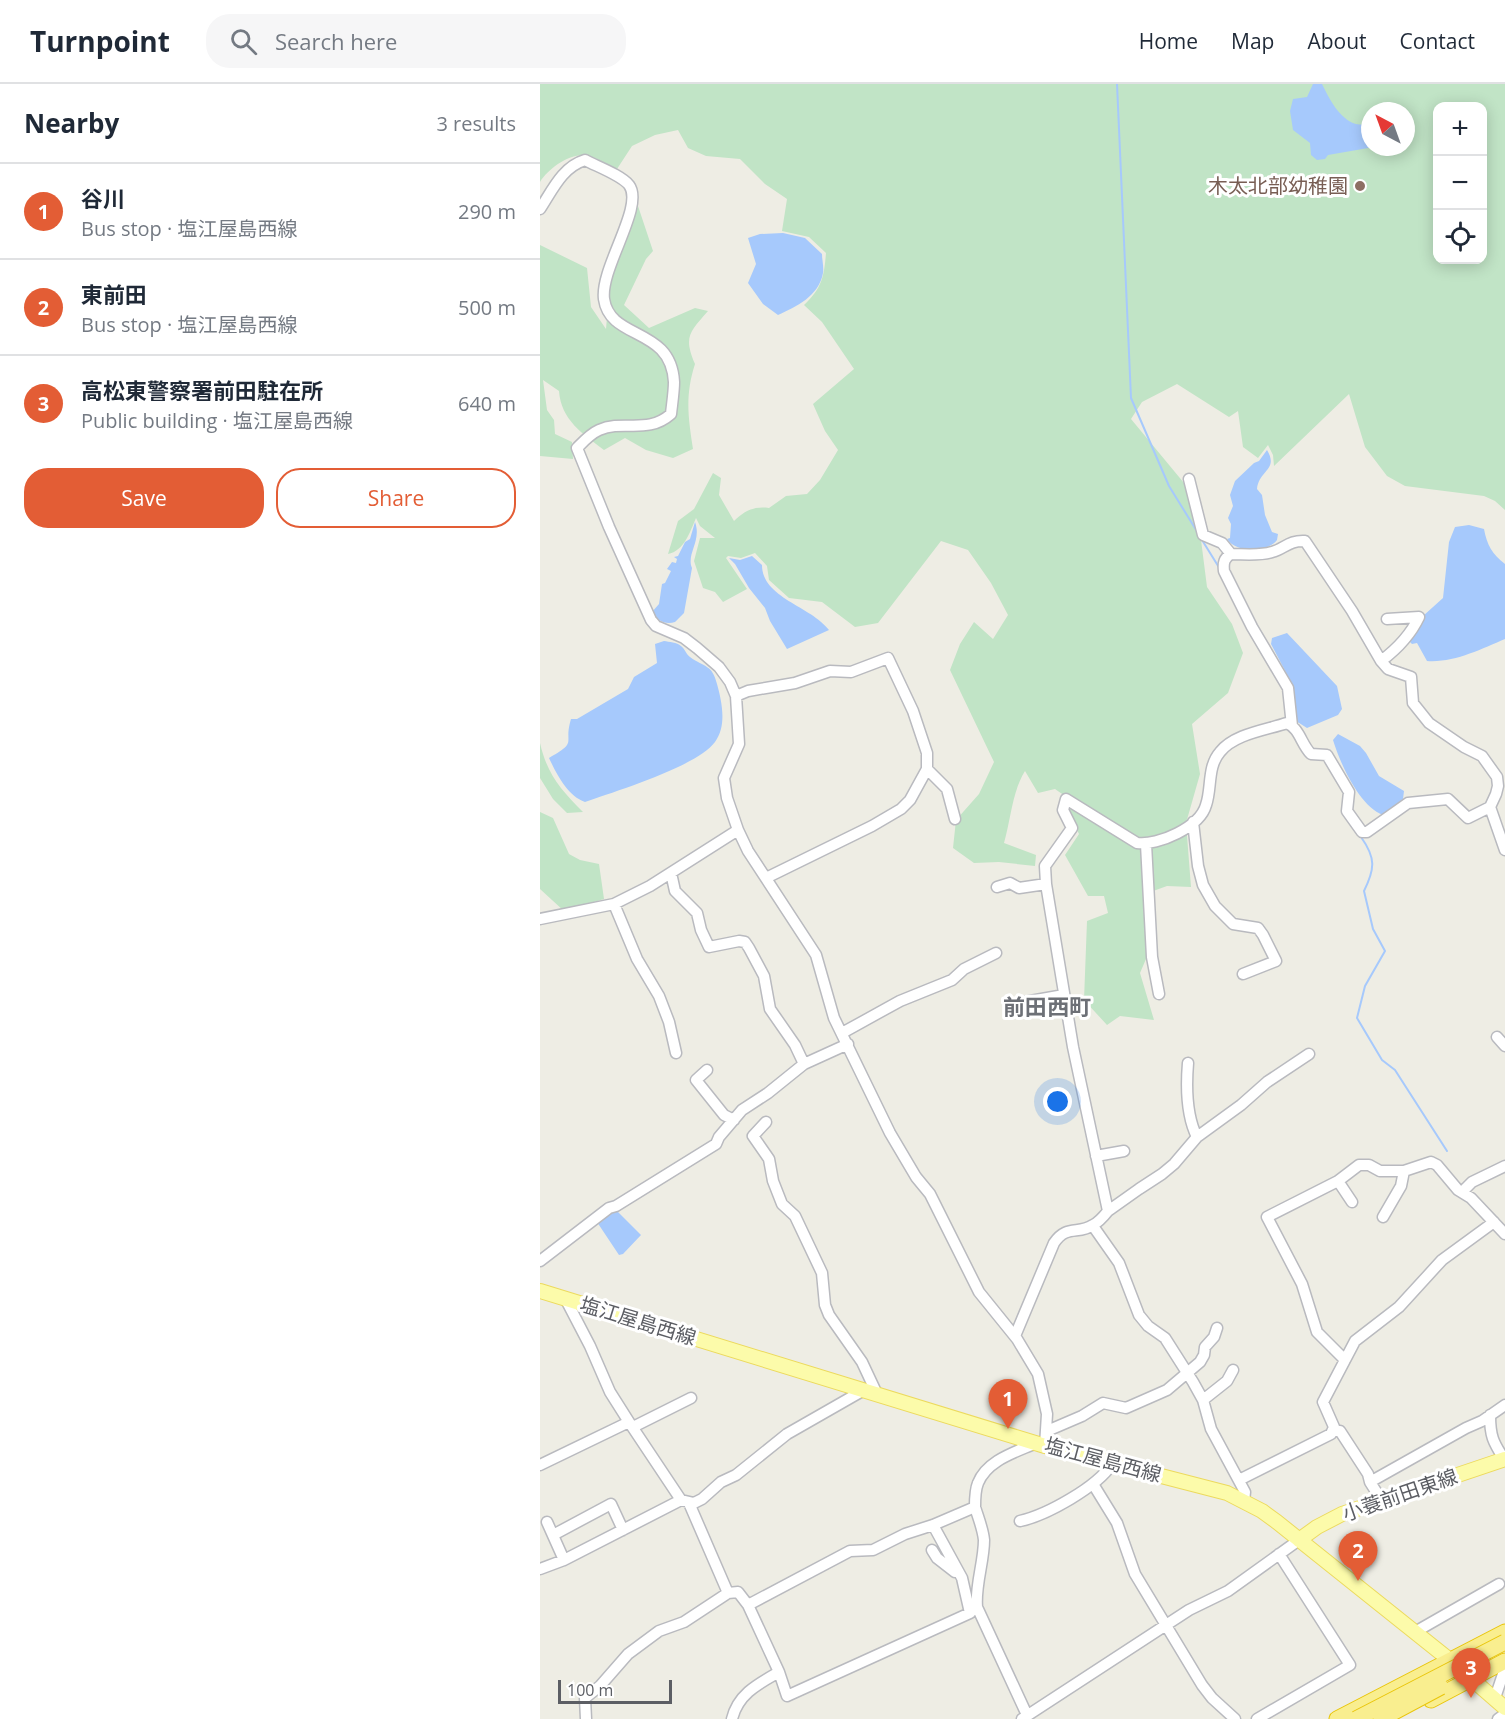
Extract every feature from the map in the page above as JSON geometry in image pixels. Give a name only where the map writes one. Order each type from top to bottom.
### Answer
[{"type":"highway","points":[[1337,1719],[1505,1632]]},
{"type":"highway","points":[[1356,1719],[1505,1642]]},
{"type":"highway","points":[[1381,1719],[1505,1654]]},
{"type":"highway","points":[[1394,1719],[1505,1661]]},
{"type":"main road","name":"塩江屋島西線","points":[[540,1291],[871,1392],[1043,1440],[1112,1464],[1208,1487],[1244,1501],[1262,1510],[1451,1660],[1500,1703]]},
{"type":"main road","name":"小蓑前田東線","points":[[1299,1540],[1331,1519],[1504,1459]]},
{"type":"street","points":[[540,209],[567,169],[585,160],[622,179],[629,184],[633,193],[631,210],[606,276],[604,300],[609,314],[617,323],[653,341],[666,356],[674,381],[671,414],[657,424],[641,427],[614,426],[599,430],[589,435],[577,448],[609,527],[651,620],[666,631],[684,638],[719,667],[730,682],[736,696],[739,744],[724,778],[727,798],[738,830],[748,851],[816,956],[834,1018],[890,1133],[916,1177],[930,1194],[979,1292],[1015,1335],[1038,1374],[1047,1413],[1043,1440]]},
{"type":"street","points":[[1189,479],[1203,535],[1222,543],[1231,554]]},
{"type":"street","points":[[1305,541],[1352,611],[1381,662],[1388,669],[1411,677],[1413,703],[1429,723],[1457,743],[1482,756],[1501,776],[1490,807],[1468,818],[1448,799],[1408,803],[1366,832],[1362,832],[1347,811],[1349,792],[1333,761],[1327,755],[1311,754],[1304,748],[1296,730],[1288,688],[1252,627],[1224,571],[1223,564],[1226,557],[1231,554],[1273,552],[1282,546],[1305,541]]},
{"type":"street","points":[[1381,662],[1397,649],[1419,617],[1388,619]]},
{"type":"street","points":[[736,696],[748,691],[795,683],[830,672],[851,672],[888,658],[913,711],[927,753],[927,769],[910,800],[901,809],[872,826],[766,878]]},
{"type":"street","points":[[1108,1212],[1073,1047],[1046,884],[1045,867],[1072,828],[1064,810],[1066,799],[1137,843],[1146,844],[1173,835],[1193,822],[1206,807],[1213,763],[1220,752],[1241,738],[1287,723],[1296,730]]},
{"type":"street","points":[[927,769],[947,789],[955,819]]},
{"type":"street","points":[[1490,807],[1505,850]]},
{"type":"street","points":[[1193,822],[1197,866],[1203,885],[1215,906],[1233,924],[1258,928],[1276,961],[1243,974]]},
{"type":"street","points":[[540,920],[614,904],[670,873],[738,830]]},
{"type":"street","points":[[1146,844],[1152,957],[1158,993]]},
{"type":"street","points":[[670,873],[675,891],[697,913],[701,930],[709,947],[739,941],[745,942],[764,976],[770,1009],[795,1045],[804,1064]]},
{"type":"street","points":[[997,887],[1010,883],[1019,888],[1046,884]]},
{"type":"street","points":[[614,904],[637,959],[659,996],[669,1022],[676,1053]]},
{"type":"street","points":[[842,1033],[900,1001],[952,980],[964,969],[996,952]]},
{"type":"street","points":[[1019,1003],[1064,995]]},
{"type":"street","points":[[1497,1036],[1505,1046]]},
{"type":"street","points":[[540,1261],[609,1208],[708,1150],[716,1144],[719,1137],[742,1110],[768,1093],[804,1064],[848,1044]]},
{"type":"street","points":[[1015,1335],[1058,1237],[1068,1231],[1083,1230],[1093,1226],[1108,1212],[1174,1164],[1197,1137],[1241,1105],[1267,1082],[1309,1054]]},
{"type":"street","points":[[1188,1063],[1190,1117],[1197,1137]]},
{"type":"street","points":[[707,1070],[696,1080],[724,1115],[734,1120]]},
{"type":"street","points":[[540,1569],[564,1560],[685,1501],[694,1503],[702,1499],[721,1482],[736,1475],[787,1434],[871,1392],[862,1362],[829,1315],[825,1305],[822,1273],[795,1216],[782,1204],[773,1181],[769,1159],[753,1136],[766,1122]]},
{"type":"street","points":[[1096,1156],[1124,1151]]},
{"type":"street","points":[[1342,1357],[1317,1332],[1302,1284],[1267,1217],[1338,1181],[1359,1165],[1369,1165],[1380,1171],[1404,1170],[1434,1164],[1504,1232]]},
{"type":"street","points":[[1462,1192],[1472,1182],[1505,1166]]},
{"type":"street","points":[[1383,1217],[1401,1186],[1404,1170]]},
{"type":"street","points":[[1338,1181],[1352,1202]]},
{"type":"street","points":[[1334,1431],[1323,1402],[1342,1357],[1355,1341],[1399,1307],[1442,1260],[1494,1222]]},
{"type":"street","points":[[1093,1226],[1119,1263],[1139,1315],[1148,1326],[1165,1338],[1203,1400],[1210,1425],[1245,1492],[1244,1501]]},
{"type":"street","points":[[565,1298],[590,1346],[610,1392],[685,1501],[728,1593]]},
{"type":"street","points":[[977,1607],[976,1595],[981,1573],[984,1537],[975,1507],[978,1481],[1002,1458],[1043,1440],[1103,1403],[1126,1408],[1167,1390],[1200,1362],[1205,1347],[1214,1337],[1217,1328]]},
{"type":"street","points":[[1203,1400],[1227,1381],[1233,1370]]},
{"type":"street","points":[[540,1465],[691,1398]]},
{"type":"street","points":[[1370,1482],[1490,1416],[1505,1405]]},
{"type":"street","points":[[1490,1416],[1493,1443],[1504,1459]]},
{"type":"street","points":[[1239,1480],[1334,1431],[1340,1431],[1368,1474],[1370,1482],[1382,1501]]},
{"type":"street","points":[[1020,1521],[1036,1517],[1093,1484],[1106,1474],[1112,1464]]},
{"type":"street","points":[[1093,1484],[1117,1523],[1135,1574],[1202,1685],[1212,1698],[1235,1719]]},
{"type":"street","points":[[553,1535],[611,1504],[623,1530]]},
{"type":"street","points":[[748,1605],[850,1551],[873,1550],[905,1534],[975,1507]]},
{"type":"street","points":[[547,1522],[564,1560]]},
{"type":"street","points":[[586,1719],[585,1698],[600,1686],[628,1654],[659,1631],[684,1622],[728,1593],[738,1592],[748,1605],[779,1672],[787,1696],[970,1612],[962,1578],[933,1525]]},
{"type":"street","points":[[932,1550],[936,1558],[967,1582],[1028,1715],[1189,1610],[1228,1591],[1299,1540]]},
{"type":"street","points":[[1257,1719],[1350,1665],[1280,1554]]},
{"type":"street","points":[[1415,1632],[1499,1584]]},
{"type":"street","points":[[1500,1703],[1505,1668]]},
{"type":"street","points":[[732,1719],[739,1701],[750,1690],[779,1672]]},
{"type":"street","points":[[1498,1719],[1505,1714]]},
{"type":"green space","points":[[540,84],[1505,84],[1505,510],[1495,501],[1484,496],[1405,486],[1387,476],[1365,447],[1349,394],[1274,466],[1273,455],[1268,445],[1258,458],[1243,447],[1238,411],[1229,417],[1177,384],[1142,402],[1131,419],[1184,483],[1200,532],[1207,587],[1232,624],[1243,653],[1228,693],[1192,724],[1200,774],[1186,823],[1191,887],[1167,886],[1145,894],[1149,952],[1140,973],[1154,1020],[1120,1016],[1107,1025],[1084,1000],[1087,921],[1108,913],[1104,896],[1088,896],[1065,855],[1079,834],[1068,812],[1065,796],[1055,789],[1038,793],[1025,771],[1014,797],[1004,843],[1036,855],[1035,866],[999,862],[974,863],[953,848],[956,820],[979,794],[994,762],[950,670],[960,644],[974,622],[993,639],[1008,615],[991,583],[968,550],[941,541],[878,623],[855,627],[822,602],[789,598],[769,580],[767,566],[755,553],[741,558],[728,556],[726,558],[747,589],[723,602],[715,592],[703,588],[694,561],[700,538],[715,538],[700,526],[696,518],[682,545],[668,554],[678,521],[694,509],[713,473],[721,478],[719,495],[734,521],[750,510],[769,508],[786,496],[807,494],[820,480],[838,450],[825,431],[813,404],[854,369],[822,322],[804,305],[821,282],[826,253],[809,237],[782,231],[787,199],[765,184],[740,159],[706,156],[688,148],[678,130],[655,135],[632,146],[617,169],[583,155],[569,158],[549,171],[540,182]]},
{"type":"green space","points":[[638,206],[653,251],[646,259],[624,305],[649,328],[695,308],[708,311],[693,330],[689,340],[695,364],[688,406],[693,449],[673,458],[646,450],[625,438],[604,450],[574,425],[564,410],[559,391],[543,380],[547,410],[554,420],[555,434],[572,442],[573,459],[540,456],[540,245],[587,268],[591,307],[606,329],[610,283],[617,258]]},
{"type":"green space","points":[[540,743],[551,773],[583,812],[567,813],[553,799],[540,778]]},
{"type":"green space","points":[[540,812],[553,818],[569,854],[580,860],[599,864],[604,899],[564,911],[540,889]]},
{"type":"water","points":[[1313,84],[1322,84],[1344,118],[1361,124],[1361,149],[1328,155],[1325,159],[1317,160],[1311,155],[1310,143],[1293,130],[1290,111],[1293,99],[1307,97]]},
{"type":"water","points":[[783,233],[805,238],[822,254],[823,271],[817,288],[806,300],[778,315],[763,304],[748,283],[756,264],[748,238],[760,234]]},
{"type":"water","points":[[1267,450],[1270,466],[1258,483],[1257,489],[1262,495],[1265,515],[1272,532],[1278,534],[1277,540],[1259,549],[1244,549],[1231,544],[1227,539],[1230,538],[1231,524],[1228,518],[1233,506],[1230,495],[1235,481],[1259,461]]},
{"type":"water","points":[[695,522],[697,535],[691,558],[692,568],[684,613],[675,622],[665,623],[656,618],[652,612],[659,604],[662,584],[665,583],[671,571],[667,569],[672,562],[676,563],[677,559],[674,557],[678,556],[685,542],[690,539]]},
{"type":"water","points":[[1469,525],[1484,529],[1491,549],[1505,564],[1505,639],[1457,658],[1427,661],[1417,643],[1412,644],[1408,640],[1423,616],[1443,598],[1449,542],[1455,527]]},
{"type":"water","points":[[752,556],[762,565],[764,576],[778,594],[811,614],[829,630],[787,649],[765,608],[729,558],[740,560]]},
{"type":"water","points":[[1287,633],[1337,686],[1342,709],[1338,715],[1307,728],[1296,721],[1293,686],[1271,644],[1272,638]]},
{"type":"water","points":[[664,641],[679,645],[690,657],[713,673],[722,706],[719,736],[705,751],[674,769],[585,802],[579,799],[564,784],[549,758],[567,745],[571,719],[577,719],[628,689],[634,677],[657,663],[655,644]]},
{"type":"water","points":[[1338,734],[1360,746],[1379,776],[1404,791],[1403,799],[1383,815],[1366,803],[1352,783],[1333,740]]},
{"type":"water","points":[[615,1209],[641,1235],[623,1254],[619,1255],[597,1222]]},
{"type":"waterway","points":[[1117,84],[1131,398],[1169,486],[1198,533]]},
{"type":"waterway","points":[[1202,540],[1220,569]]},
{"type":"waterway","points":[[1361,837],[1369,851],[1372,864],[1364,891],[1373,929],[1385,951],[1365,986],[1357,1018],[1382,1060],[1395,1070],[1447,1151]]},
{"type":"place","name":"木太北部幼稚園","points":[[1360,186]]},
{"type":"place","name":"谷川","points":[[1008,1429]]},
{"type":"place","name":"東前田","points":[[1358,1581]]},
{"type":"place","name":"高松東警察署前田駐在所","points":[[1471,1698]]},
{"type":"district","name":"前田西町","points":[[1047,1007]]}]
